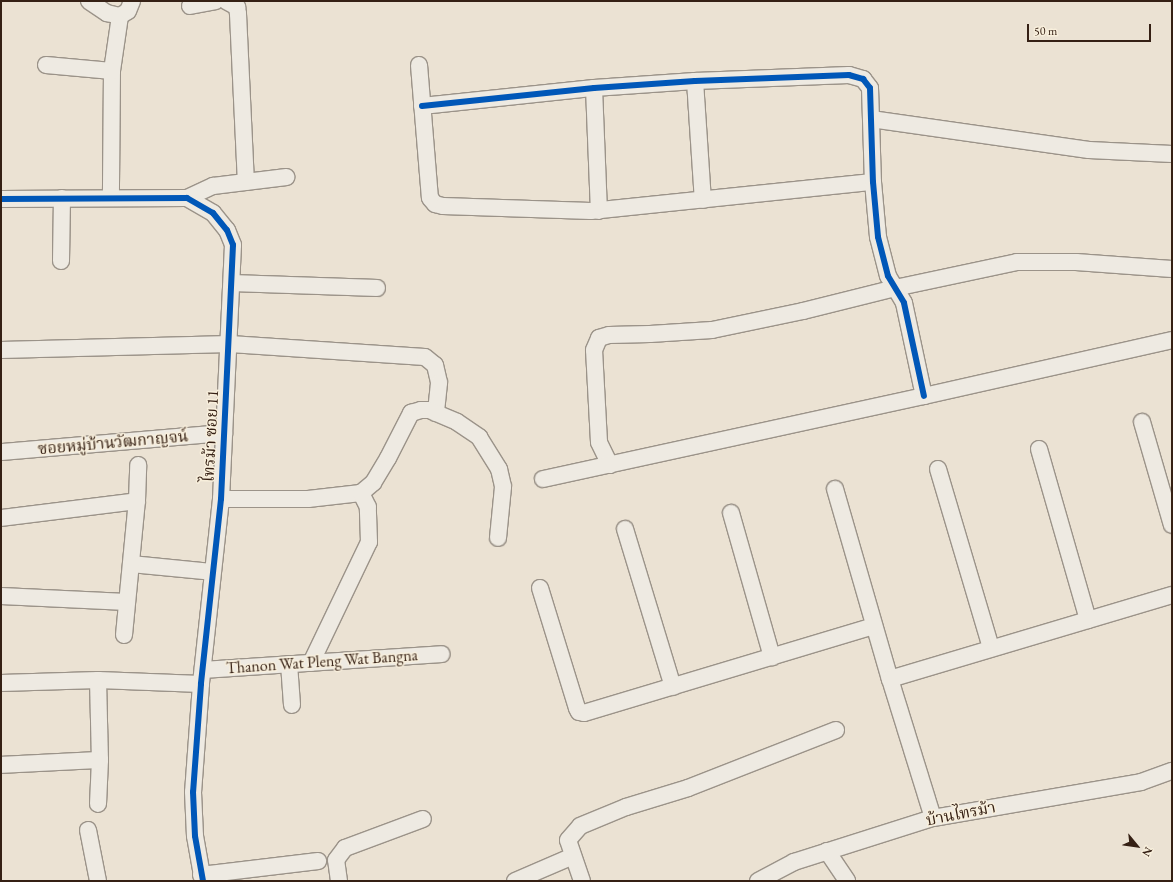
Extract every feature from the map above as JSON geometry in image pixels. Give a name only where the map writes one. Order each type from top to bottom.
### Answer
[{"type":"street","points":[[89,1],[107,13],[120,16],[128,11],[132,1]]},
{"type":"street","points":[[190,6],[216,1]]},
{"type":"street","points":[[226,1],[237,8],[238,14],[246,182]]},
{"type":"street","points":[[111,197],[112,72],[120,16]]},
{"type":"street","points":[[46,65],[112,72]]},
{"type":"street","points":[[418,65],[430,198],[435,204],[443,206],[599,211],[873,182]]},
{"type":"street","points":[[422,106],[594,88],[695,81],[849,75],[864,79],[870,88],[873,182],[878,237],[888,276],[904,303],[924,396]]},
{"type":"street","points":[[695,81],[703,200]]},
{"type":"street","points":[[594,88],[599,211]]},
{"type":"street","points":[[871,119],[1089,150],[1172,154]]},
{"type":"street","points":[[187,198],[213,186],[286,177]]},
{"type":"street","name":"ไทรม้า ซอย 11","points":[[1,199],[111,197],[187,198],[202,205],[213,213],[227,230],[233,244],[230,344],[221,499],[212,572],[193,792],[196,836],[202,878]]},
{"type":"street","points":[[61,261],[62,198]]},
{"type":"street","points":[[610,465],[599,442],[594,350],[598,338],[609,335],[712,330],[803,311],[895,288],[1017,262],[1076,262],[1172,269]]},
{"type":"street","points":[[232,283],[376,288]]},
{"type":"street","points":[[543,479],[1172,340]]},
{"type":"street","points":[[1,350],[230,344],[425,357],[435,365],[439,384],[436,412]]},
{"type":"street","points":[[221,499],[308,499],[361,493],[373,483],[388,458],[411,413],[421,410],[436,412],[457,422],[478,437],[499,469],[503,487],[498,538]]},
{"type":"street","points":[[1142,422],[1172,525]]},
{"type":"street","name":"ซอยหมู่บ้านวัฒกาญจน์","points":[[1,452],[224,433]]},
{"type":"street","points":[[1039,449],[1088,620]]},
{"type":"street","points":[[124,634],[137,501],[138,465]]},
{"type":"street","points":[[938,469],[991,648]]},
{"type":"street","points":[[835,489],[874,626],[933,818]]},
{"type":"street","points":[[311,663],[369,542],[368,507],[361,493]]},
{"type":"street","points":[[1,518],[137,501]]},
{"type":"street","points":[[731,513],[772,657]]},
{"type":"street","points":[[625,529],[673,687]]},
{"type":"street","points":[[131,564],[212,572]]},
{"type":"street","points":[[540,588],[579,712],[584,713],[874,626]]},
{"type":"street","points":[[890,679],[1172,594]]},
{"type":"street","points":[[1,596],[127,602]]},
{"type":"street","name":"Thanon Wat Pleng Wat Bangna","points":[[1,683],[202,677],[289,664],[440,654]]},
{"type":"street","points":[[289,664],[292,705]]},
{"type":"street","points":[[98,680],[100,760],[98,804]]},
{"type":"street","points":[[582,881],[568,840],[580,826],[626,808],[688,788],[836,730]]},
{"type":"street","points":[[1,765],[100,760]]},
{"type":"street","name":"บ้านไทรม้า","points":[[758,881],[794,862],[933,818],[1141,782],[1172,771]]},
{"type":"street","points":[[339,881],[336,860],[345,848],[422,819]]},
{"type":"street","points":[[88,830],[98,881]]},
{"type":"street","points":[[827,851],[847,881]]},
{"type":"street","points":[[515,881],[573,856]]},
{"type":"street","points":[[202,878],[318,861]]},
{"type":"cycle path","points":[[422,106],[594,88],[695,81],[849,75],[863,79],[870,88],[873,182],[878,237],[888,276],[904,303],[924,396]]},
{"type":"cycle path","points":[[1,199],[187,198],[213,213],[227,230],[233,245],[221,499],[201,684],[193,792],[195,836],[203,881]]}]
